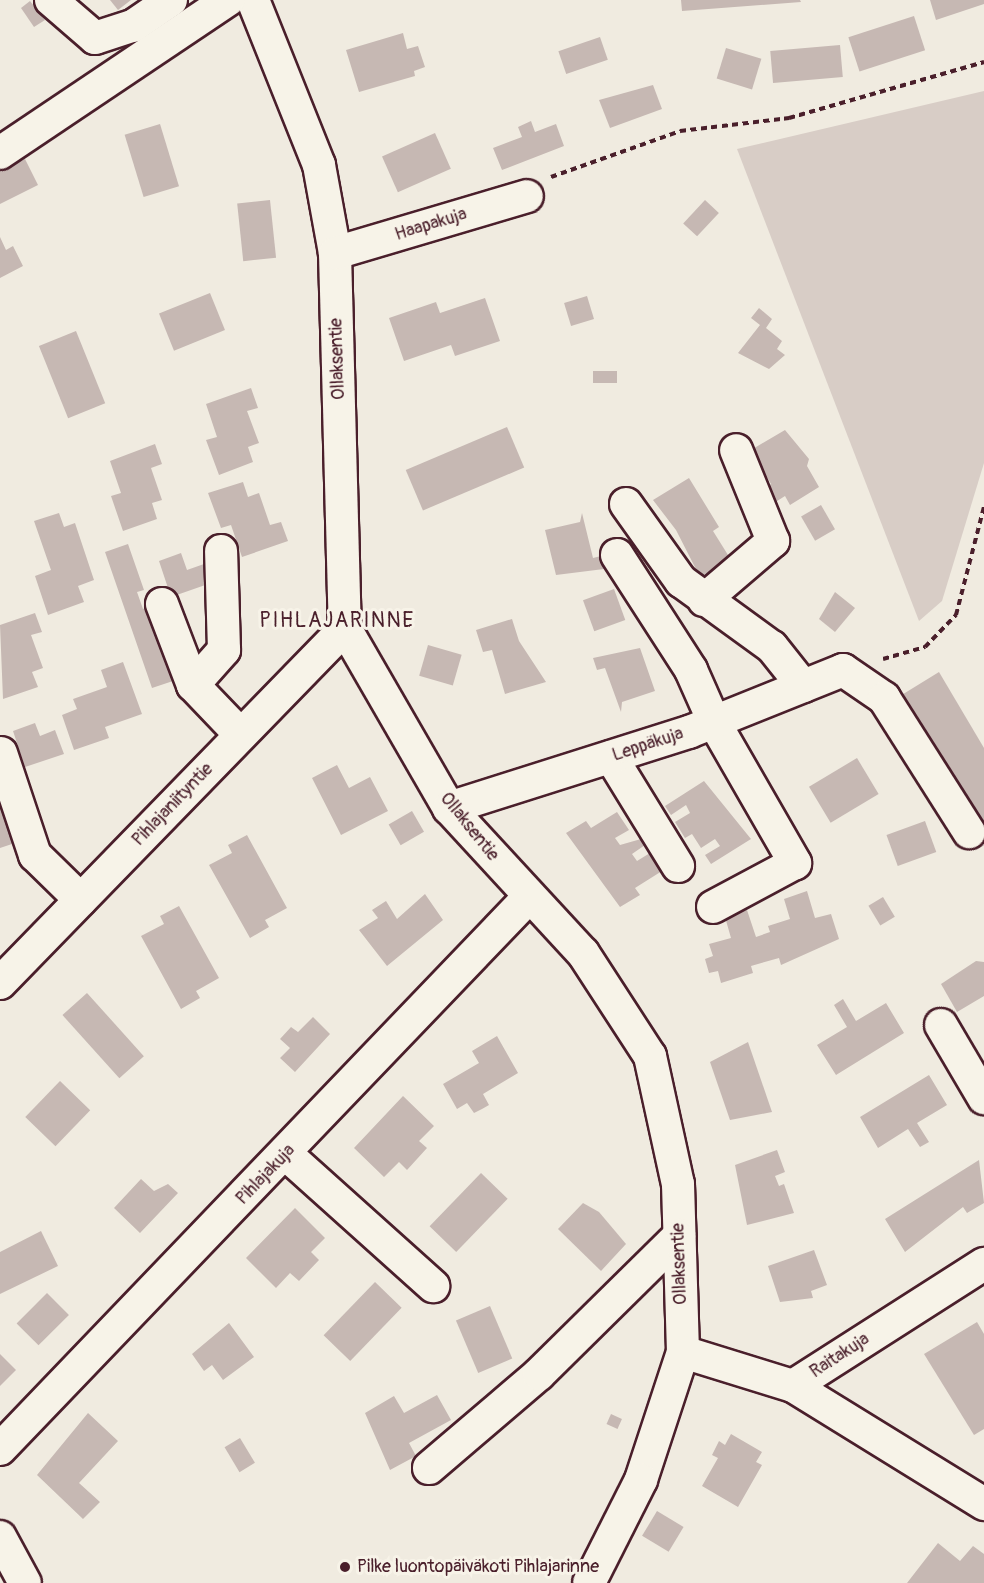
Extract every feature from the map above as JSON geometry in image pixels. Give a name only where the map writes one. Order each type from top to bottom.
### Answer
[{"type":"street","points":[[51,0],[95,38],[133,26],[171,0]]},
{"type":"street","points":[[0,153],[228,0]]},
{"type":"street","name":"Ollaksentie","points":[[253,0],[319,165],[335,253],[345,628],[449,808],[528,898],[583,953],[650,1056],[678,1184],[683,1352],[641,1480],[589,1583]]},
{"type":"street","name":"Haapakuja","points":[[335,253],[527,196]]},
{"type":"street","points":[[704,600],[773,541],[736,450]]},
{"type":"street","points":[[626,504],[681,581],[704,600],[772,647],[803,686]]},
{"type":"street","points":[[193,685],[224,650],[221,551]]},
{"type":"street","points":[[617,555],[691,670],[714,722],[795,863],[713,907]]},
{"type":"street","points":[[162,604],[193,685],[241,735]]},
{"type":"street","name":"Pihlajaniityntie","points":[[0,983],[345,628]]},
{"type":"street","points":[[843,670],[884,698],[969,832]]},
{"type":"street","name":"Leppäkuja","points":[[449,808],[714,722],[843,670]]},
{"type":"street","points":[[1,753],[35,855],[81,900]]},
{"type":"street","points":[[611,757],[678,866]]},
{"type":"street","name":"Pihlajakuja","points":[[0,1449],[286,1154],[528,898]]},
{"type":"street","points":[[941,1025],[984,1098]]},
{"type":"street","points":[[286,1154],[434,1286]]},
{"type":"street","points":[[429,1468],[539,1374],[679,1236]]},
{"type":"street","name":"Raitakuja","points":[[683,1352],[793,1386],[984,1264]]},
{"type":"street","points":[[793,1386],[984,1504]]},
{"type":"street","points":[[0,1537],[26,1583]]},
{"type":"path","points":[[527,196],[549,177],[680,130],[789,118],[984,62]]},
{"type":"path","points":[[843,670],[925,647],[956,615],[984,507]]},
{"type":"shaded area","points":[[984,91],[984,463],[942,601],[919,621],[737,149]]},
{"type":"building","points":[[110,0],[131,0],[118,10]]},
{"type":"building","points":[[681,0],[800,0],[801,2],[682,11]]},
{"type":"building","points":[[930,0],[984,0],[984,4],[936,20]]},
{"type":"building","points":[[30,1],[45,20],[34,27],[21,8]]},
{"type":"building","points":[[914,16],[925,50],[860,72],[848,37]]},
{"type":"building","points":[[403,33],[407,49],[418,46],[425,67],[414,71],[415,76],[359,92],[346,50]]},
{"type":"building","points":[[600,37],[608,60],[566,74],[558,51]]},
{"type":"building","points":[[840,45],[843,77],[773,83],[770,51]]},
{"type":"building","points":[[726,48],[761,59],[752,89],[717,79]]},
{"type":"building","points":[[653,85],[662,109],[610,128],[599,100]]},
{"type":"building","points":[[531,121],[535,132],[556,124],[564,146],[502,170],[493,148],[522,137],[518,127]]},
{"type":"building","points":[[160,124],[179,186],[144,197],[125,135]]},
{"type":"building","points":[[435,133],[451,169],[398,192],[382,157]]},
{"type":"building","points":[[25,159],[38,185],[0,204],[0,172]]},
{"type":"building","points":[[270,200],[276,258],[243,261],[237,203]]},
{"type":"building","points":[[705,200],[719,213],[697,236],[683,223]]},
{"type":"building","points":[[0,237],[6,250],[13,246],[23,266],[0,278]]},
{"type":"building","points":[[210,293],[225,330],[174,351],[159,314]]},
{"type":"building","points":[[587,296],[594,319],[571,326],[564,303]]},
{"type":"building","points":[[485,298],[500,341],[455,356],[451,345],[404,361],[389,318],[436,302],[440,313]]},
{"type":"building","points":[[759,308],[772,319],[766,328],[782,341],[777,349],[785,355],[769,369],[738,353],[760,325],[751,318]]},
{"type":"building","points":[[76,331],[105,403],[68,418],[39,346]]},
{"type":"building","points":[[593,371],[617,371],[617,383],[593,383]]},
{"type":"building","points":[[251,388],[258,408],[247,411],[259,443],[248,447],[253,462],[219,475],[206,440],[217,437],[206,404]]},
{"type":"building","points":[[507,427],[524,468],[423,510],[406,470]]},
{"type":"building","points":[[785,430],[809,459],[807,466],[819,487],[790,505],[785,496],[774,503],[765,488],[771,484],[751,450]]},
{"type":"building","points":[[155,444],[162,464],[151,468],[162,500],[152,503],[157,519],[123,531],[111,496],[121,493],[110,461]]},
{"type":"building","points":[[689,478],[719,527],[713,531],[728,555],[736,555],[700,577],[676,530],[653,500]]},
{"type":"building","points":[[243,482],[248,497],[259,493],[270,525],[281,522],[288,541],[242,557],[231,525],[221,528],[208,493]]},
{"type":"building","points":[[821,505],[835,529],[815,541],[801,516]]},
{"type":"building","points":[[59,513],[64,527],[75,523],[94,580],[78,586],[84,602],[48,615],[35,576],[51,570],[34,521]]},
{"type":"building","points":[[582,513],[593,558],[601,556],[604,569],[556,575],[545,530],[580,522]]},
{"type":"building","points":[[128,544],[144,590],[137,592],[143,609],[150,606],[176,680],[152,688],[105,552]]},
{"type":"building","points":[[181,553],[187,570],[204,564],[211,583],[171,597],[159,561]]},
{"type":"building","points":[[614,589],[625,620],[594,631],[583,600]]},
{"type":"building","points":[[835,592],[855,608],[835,632],[819,619]]},
{"type":"building","points":[[35,613],[42,632],[31,635],[43,668],[32,672],[38,687],[3,699],[0,625]]},
{"type":"building","points":[[512,619],[519,641],[546,682],[505,694],[492,650],[483,652],[476,630]]},
{"type":"building","points":[[428,645],[462,655],[453,685],[419,676]]},
{"type":"building","points":[[640,648],[655,691],[622,702],[621,712],[605,668],[597,670],[593,658]]},
{"type":"building","points":[[123,662],[142,714],[105,727],[109,738],[74,750],[62,715],[77,709],[73,699],[107,687],[101,670]]},
{"type":"building","points":[[939,672],[984,748],[984,839],[900,696]]},
{"type":"building","points":[[35,723],[40,736],[55,730],[64,754],[25,767],[13,731]]},
{"type":"building","points":[[857,758],[879,794],[831,823],[809,787]]},
{"type":"building","points":[[337,765],[349,788],[370,777],[388,811],[341,835],[312,778]]},
{"type":"building","points":[[704,781],[751,839],[711,864],[705,855],[720,846],[715,839],[701,848],[692,834],[685,838],[675,822],[690,813],[686,805],[671,815],[665,806]]},
{"type":"building","points":[[0,793],[18,842],[0,848]]},
{"type":"building","points":[[412,811],[424,832],[401,845],[389,824]]},
{"type":"building","points":[[617,812],[629,830],[615,838],[620,845],[641,839],[645,845],[632,854],[637,861],[650,853],[662,871],[635,888],[640,895],[620,907],[566,833],[586,821],[591,828]]},
{"type":"building","points":[[925,821],[936,852],[898,866],[886,835]]},
{"type":"building","points":[[247,835],[287,908],[265,920],[269,927],[250,938],[209,865],[232,853],[228,845]]},
{"type":"building","points":[[807,891],[815,918],[831,914],[839,939],[781,965],[779,958],[751,966],[753,973],[721,983],[718,971],[709,973],[705,959],[713,956],[709,944],[731,938],[725,917],[747,910],[756,937],[770,932],[768,926],[790,919],[784,899]]},
{"type":"building","points":[[425,894],[443,920],[387,966],[359,930],[378,918],[372,910],[386,901],[397,919]]},
{"type":"building","points":[[883,897],[895,917],[880,925],[868,906]]},
{"type":"building","points":[[179,906],[219,978],[196,991],[200,998],[181,1009],[141,936],[164,924],[160,916]]},
{"type":"building","points":[[976,961],[984,962],[984,996],[957,1012],[941,984]]},
{"type":"building","points":[[87,993],[144,1056],[119,1078],[62,1015]]},
{"type":"building","points":[[843,999],[856,1021],[886,1003],[904,1033],[836,1075],[817,1045],[847,1027],[834,1005]]},
{"type":"building","points":[[313,1017],[330,1034],[295,1072],[280,1058],[290,1048],[280,1039],[291,1027],[298,1032]]},
{"type":"building","points":[[497,1036],[518,1073],[483,1094],[489,1105],[474,1113],[467,1103],[457,1109],[443,1084],[479,1063],[472,1051]]},
{"type":"building","points":[[748,1042],[772,1112],[730,1120],[710,1062]]},
{"type":"building","points":[[929,1075],[947,1105],[917,1123],[929,1142],[920,1147],[908,1129],[878,1148],[860,1117]]},
{"type":"building","points":[[60,1081],[90,1110],[55,1146],[25,1117]]},
{"type":"building","points":[[403,1096],[434,1126],[419,1141],[427,1148],[407,1170],[399,1162],[384,1177],[354,1148]]},
{"type":"building","points":[[777,1150],[785,1172],[775,1176],[779,1186],[784,1184],[794,1213],[747,1225],[735,1165]]},
{"type":"building","points":[[979,1160],[984,1203],[967,1213],[963,1207],[905,1252],[885,1219]]},
{"type":"building","points":[[481,1173],[508,1199],[456,1252],[430,1226]]},
{"type":"building","points":[[141,1179],[154,1191],[168,1184],[178,1193],[140,1233],[114,1208]]},
{"type":"building","points":[[583,1203],[599,1212],[626,1244],[601,1271],[558,1229]]},
{"type":"building","points":[[295,1208],[325,1238],[311,1252],[319,1260],[299,1281],[290,1273],[276,1288],[246,1258]]},
{"type":"building","points":[[41,1231],[58,1266],[0,1294],[0,1252]]},
{"type":"building","points":[[814,1250],[827,1285],[811,1291],[813,1298],[780,1302],[768,1266]]},
{"type":"building","points":[[375,1282],[402,1308],[350,1361],[324,1335]]},
{"type":"building","points":[[47,1293],[69,1315],[39,1345],[17,1323]]},
{"type":"building","points":[[490,1306],[512,1358],[478,1373],[456,1320]]},
{"type":"building","points":[[977,1322],[984,1334],[984,1429],[974,1435],[924,1354]]},
{"type":"building","points":[[229,1323],[254,1357],[223,1380],[212,1365],[204,1371],[192,1354]]},
{"type":"building","points":[[0,1354],[16,1370],[0,1386]]},
{"type":"building","points":[[437,1395],[451,1420],[409,1443],[416,1456],[390,1470],[365,1413],[394,1396],[404,1413]]},
{"type":"building","points":[[88,1413],[118,1441],[79,1483],[100,1502],[83,1519],[37,1475]]},
{"type":"building","points":[[611,1414],[622,1419],[617,1429],[607,1424]]},
{"type":"building","points":[[731,1434],[762,1452],[756,1462],[762,1465],[738,1507],[702,1486],[718,1458],[712,1455],[719,1441],[725,1445]]},
{"type":"building","points":[[240,1438],[255,1463],[240,1472],[225,1447]]},
{"type":"building","points":[[657,1511],[684,1527],[669,1552],[642,1536]]},
{"type":"building","points":[[938,1543],[960,1561],[973,1546],[984,1554],[984,1583],[907,1583]]},
{"type":"place","name":"Pilke luontopäiväkoti Pihlajarinne","points":[[345,1567]]},
{"type":"district","name":"PIHLAJARINNE","points":[[337,621]]}]
